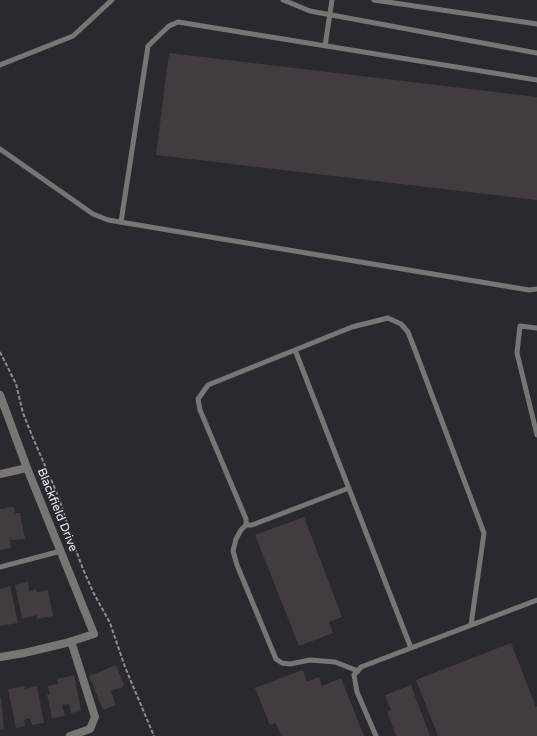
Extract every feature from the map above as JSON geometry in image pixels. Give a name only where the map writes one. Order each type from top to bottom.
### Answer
[{"type":"street","name":"Blackfield Drive","points":[[0,395],[27,468],[94,634],[71,641]]},
{"type":"street","points":[[0,474],[27,468]]},
{"type":"street","points":[[0,657],[24,654],[71,641],[95,717],[90,729],[70,736]]},
{"type":"lane","points":[[0,65],[73,36],[112,0]]},
{"type":"lane","points":[[283,0],[310,12],[537,53]]},
{"type":"lane","points":[[325,46],[332,0]]},
{"type":"lane","points":[[374,0],[537,24]]},
{"type":"lane","points":[[121,222],[148,46],[169,26],[178,22],[537,80]]},
{"type":"lane","points":[[0,149],[93,214],[108,220],[529,290],[537,289]]},
{"type":"lane","points":[[246,525],[246,519],[200,410],[198,399],[208,385],[352,327],[388,318],[401,324],[408,332],[484,533],[471,625]]},
{"type":"lane","points":[[537,328],[520,326],[517,353],[537,435]]},
{"type":"lane","points":[[295,350],[411,648]]},
{"type":"lane","points":[[349,488],[252,525],[246,525],[240,530],[233,551],[237,565],[276,659],[282,663],[290,664],[310,660],[334,662],[358,671]]},
{"type":"lane","points":[[0,567],[61,551]]},
{"type":"lane","points":[[376,736],[357,692],[354,675],[361,667],[537,600]]},
{"type":"path","points":[[0,352],[16,384],[23,413],[59,498],[83,568],[93,592],[110,623],[125,667],[154,736]]},
{"type":"building","points":[[169,53],[537,97],[537,200],[156,155]]},
{"type":"building","points":[[14,507],[15,513],[20,513],[25,539],[10,540],[11,548],[0,550],[0,509]]},
{"type":"building","points":[[304,517],[342,617],[329,622],[333,633],[299,646],[255,535]]},
{"type":"building","points":[[28,582],[29,591],[36,589],[37,592],[48,590],[53,616],[37,619],[37,615],[22,619],[15,585]]},
{"type":"building","points":[[10,586],[18,623],[0,626],[0,589]]},
{"type":"building","points":[[511,643],[536,707],[537,706],[537,736],[438,736],[416,680]]},
{"type":"building","points":[[116,665],[124,685],[121,688],[111,691],[116,705],[103,710],[89,676]]},
{"type":"building","points":[[303,670],[307,682],[319,677],[322,686],[341,678],[364,736],[281,736],[276,723],[270,725],[255,688]]},
{"type":"building","points":[[74,675],[81,711],[71,713],[69,704],[62,705],[65,716],[52,718],[47,695],[50,694],[48,686],[58,684],[57,679]]},
{"type":"building","points":[[411,685],[430,736],[396,736],[387,712],[391,710],[385,695]]},
{"type":"building","points":[[24,686],[25,689],[37,686],[44,723],[32,725],[30,718],[24,720],[25,726],[16,728],[8,689]]},
{"type":"building","points":[[0,697],[4,729],[0,730]]}]
